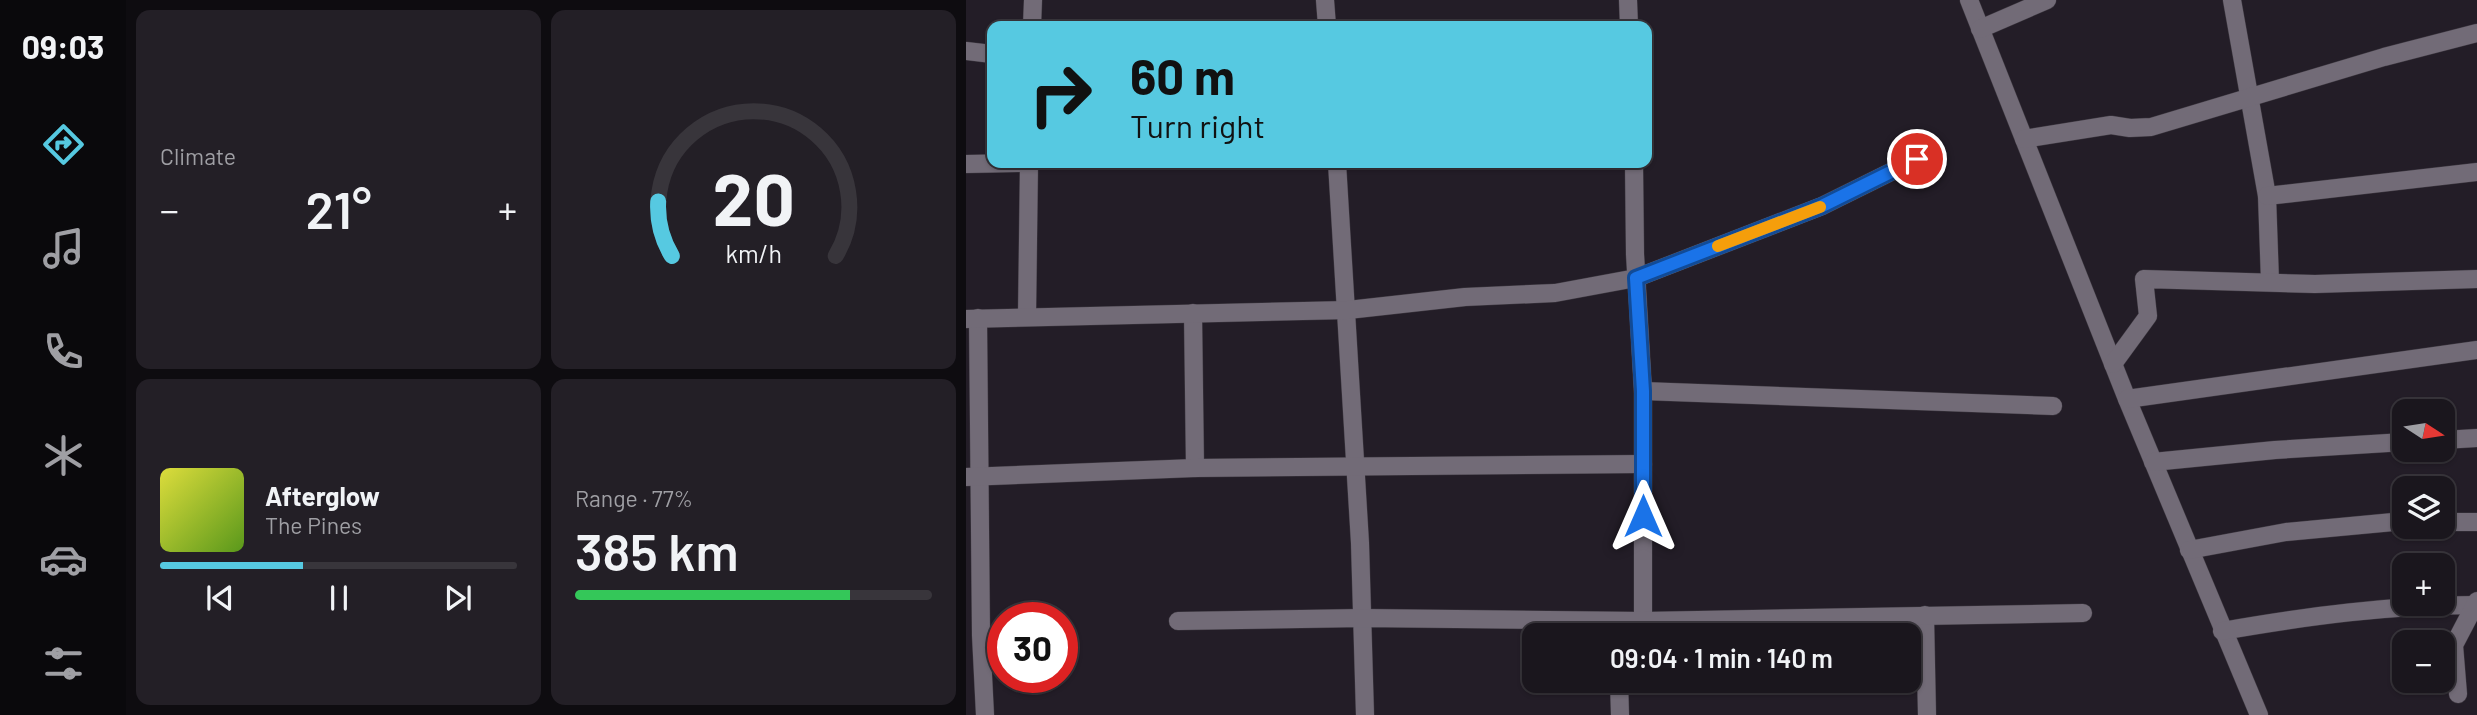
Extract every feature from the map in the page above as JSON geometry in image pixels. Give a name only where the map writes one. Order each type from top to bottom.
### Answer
[{"type":"street","points":[[1032,21],[1033,0]]},
{"type":"street","points":[[1325,0],[1327,21]]},
{"type":"street","points":[[1628,0],[1629,21]]},
{"type":"street","points":[[1969,0],[2127,399],[2259,715]]},
{"type":"street","points":[[1980,29],[2047,0]]},
{"type":"street","points":[[2232,0],[2267,196],[2270,281]]},
{"type":"street","points":[[2024,139],[2111,125],[2151,127],[2477,33]]},
{"type":"street","points":[[966,51],[987,53]]},
{"type":"street","points":[[985,715],[973,634],[972,319],[1348,310],[1465,297],[1555,293],[1636,278],[1822,206],[1917,159]]},
{"type":"street","points":[[966,164],[987,164]]},
{"type":"street","points":[[1027,317],[1029,168]]},
{"type":"street","points":[[1337,168],[1356,468],[1365,715]]},
{"type":"street","points":[[1634,168],[1636,278],[1643,391],[1643,621]]},
{"type":"street","points":[[2267,196],[2477,172]]},
{"type":"street","points":[[2113,364],[2148,316],[2144,279],[2315,284],[2477,279]]},
{"type":"street","points":[[1193,313],[1195,468]]},
{"type":"street","points":[[2127,399],[2477,351]]},
{"type":"street","points":[[1643,391],[2053,406]]},
{"type":"street","points":[[2455,439],[2477,438]]},
{"type":"street","points":[[2153,462],[2275,450],[2392,443]]},
{"type":"street","points":[[974,477],[1195,468],[1643,464]]},
{"type":"street","points":[[2189,550],[2286,532],[2392,522]]},
{"type":"street","points":[[2455,522],[2477,523]]},
{"type":"street","points":[[2222,631],[2322,613],[2412,605],[2477,604]]},
{"type":"street","points":[[2458,694],[2454,645],[2477,604]]},
{"type":"street","points":[[1636,623],[2083,613]]},
{"type":"street","points":[[1925,615],[1927,715]]},
{"type":"street","points":[[1178,621],[1362,618],[1522,624]]},
{"type":"street","points":[[1619,693],[1620,715]]},
{"type":"slow traffic","points":[[1718,246],[1820,207]]},
{"type":"route","points":[[1643,516],[1643,391],[1636,278],[1822,206],[1917,159]]}]
